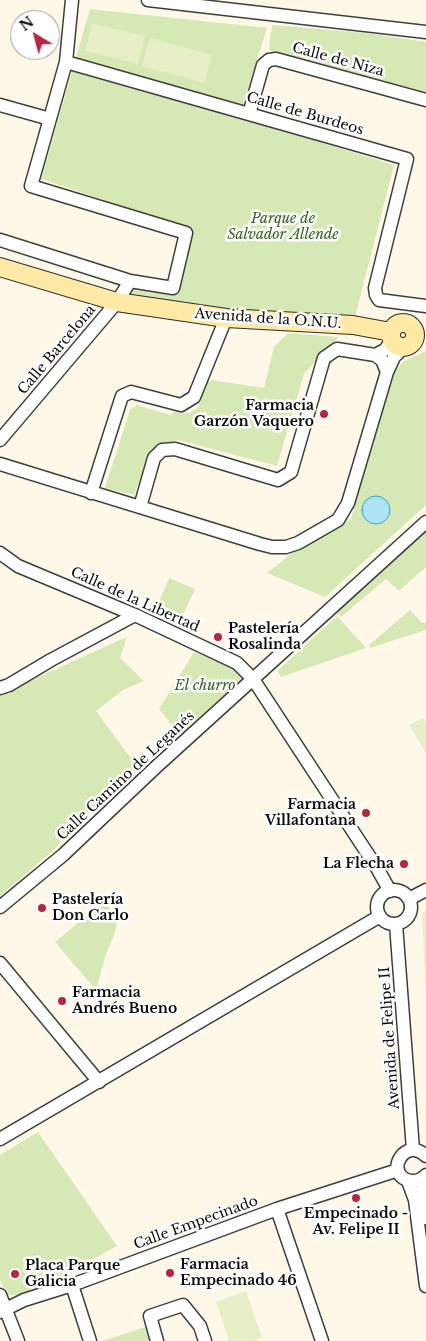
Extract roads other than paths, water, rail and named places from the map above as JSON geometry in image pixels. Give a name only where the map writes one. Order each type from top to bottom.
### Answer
[{"type":"street","points":[[0,240],[130,281],[173,288],[186,234],[31,186],[66,62],[72,0]]},
{"type":"street","points":[[148,0],[426,32]]},
{"type":"street","name":"Calle de Niza","points":[[249,114],[263,66],[269,60],[276,59],[426,100]]},
{"type":"street","name":"Calle de Burdeos","points":[[66,62],[407,159],[375,288],[379,300],[426,306]]},
{"type":"street","points":[[0,105],[50,119]]},
{"type":"street","name":"Avenida de la O.N.U.","points":[[0,268],[117,302],[226,318],[354,325],[396,340]]},
{"type":"street","points":[[117,302],[130,281]]},
{"type":"street","name":"Calle Barcelona","points":[[0,440],[117,302]]},
{"type":"street","points":[[91,493],[122,396],[131,392],[181,405],[194,397],[226,318]]},
{"type":"street","points":[[0,464],[272,547],[286,547],[298,543],[338,520],[348,503],[387,372],[394,357],[395,326],[400,323],[407,323],[421,332]]},
{"type":"street","points":[[375,355],[385,350],[396,340]]},
{"type":"street","points":[[140,507],[154,458],[162,450],[175,449],[278,480],[291,472],[324,358],[337,349],[375,355],[382,360],[387,372]]},
{"type":"street","name":"Calle Camino de Leganés","points":[[0,907],[63,855],[426,522]]},
{"type":"street","name":"Calle de la Libertad","points":[[0,553],[18,566],[135,615],[237,663],[253,679]]},
{"type":"street","points":[[0,688],[9,685],[135,615]]},
{"type":"street","points":[[253,679],[377,868],[390,891]]},
{"type":"street","points":[[409,900],[426,890]]},
{"type":"street","points":[[390,891],[401,892],[409,900],[411,908],[409,915],[404,921],[396,924],[384,921],[380,916],[377,904],[380,898],[390,891]]},
{"type":"street","points":[[0,1139],[380,916]]},
{"type":"street","name":"Avenida de Felipe II","points":[[396,924],[413,1150]]},
{"type":"street","points":[[0,963],[99,1082]]},
{"type":"street","points":[[426,1156],[422,1152],[408,1151],[401,1156],[398,1166],[400,1175],[408,1181],[413,1182],[424,1177],[426,1220]]},
{"type":"street","name":"Calle Empecinado","points":[[3,1310],[24,1300],[72,1285],[277,1208],[398,1170]]},
{"type":"street","points":[[408,1181],[415,1200],[426,1286]]},
{"type":"street","points":[[277,1208],[322,1341]]},
{"type":"street","points":[[72,1285],[90,1341]]},
{"type":"street","points":[[0,1295],[3,1310],[18,1341]]},
{"type":"street","points":[[158,1341],[150,1316],[183,1305],[200,1326],[205,1341]]},
{"type":"water","points":[[376,496],[386,500],[390,510],[386,520],[376,524],[366,520],[362,510],[366,500]]},
{"type":"place","name":"Farmacia Garzón Vaquero","points":[[324,414]]},
{"type":"place","name":"Pastelería Rosalinda","points":[[218,637]]},
{"type":"place","name":"Farmacia Villafontana","points":[[366,813]]},
{"type":"place","name":"La Flecha","points":[[404,864]]},
{"type":"place","name":"Pastelería Don Carlo","points":[[42,908]]},
{"type":"place","name":"Farmacia Andrés Bueno","points":[[62,1001]]},
{"type":"place","name":"Empecinado - Av. Felipe II","points":[[356,1198]]},
{"type":"place","name":"Farmacia Empecinado 46","points":[[170,1273]]},
{"type":"place","name":"Placa Parque Galicia","points":[[15,1274]]},
{"type":"park label","name":"Parque de Salvador Allende","points":[[283,227]]},
{"type":"park label","name":"El churro","points":[[205,686]]}]
